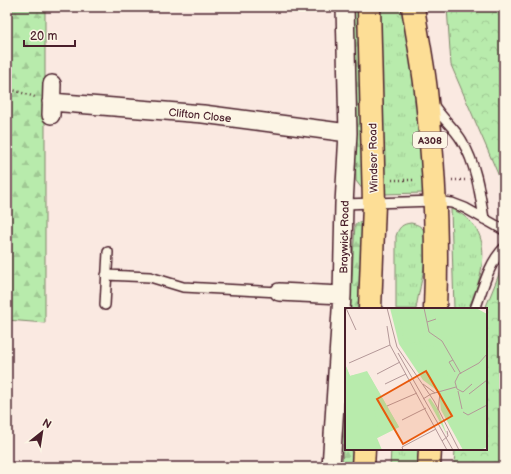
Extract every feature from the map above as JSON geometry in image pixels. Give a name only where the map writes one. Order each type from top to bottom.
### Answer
[{"type":"main road","name":"Windsor Road","points":[[369,7],[374,204],[370,308]]},
{"type":"main road","name":"A308","points":[[413,7],[426,91],[434,201],[436,275],[435,308]]},
{"type":"main road","points":[[363,467],[364,450]]},
{"type":"main road","points":[[430,450],[430,467]]},
{"type":"street","name":"Braywick Road","points":[[331,467],[342,295],[344,204],[348,132],[345,7]]},
{"type":"street","points":[[51,108],[52,84]]},
{"type":"street","name":"Clifton Close","points":[[51,108],[203,114],[348,132]]},
{"type":"street","points":[[279,292],[342,295]]},
{"type":"lane","points":[[426,91],[438,112],[453,128],[470,159],[480,193],[484,219]]},
{"type":"lane","points":[[344,204],[434,201],[452,203],[465,208],[504,230]]},
{"type":"lane","points":[[475,308],[488,272],[494,260],[504,248]]},
{"type":"lane","points":[[105,305],[108,252]]},
{"type":"lane","points":[[106,275],[150,277],[183,287],[279,292]]},
{"type":"lane","points":[[421,467],[423,450]]},
{"type":"path","points":[[7,88],[51,108]]},
{"type":"green space","points":[[7,7],[45,7],[45,323],[7,320]]},
{"type":"green space","points":[[352,7],[359,7],[367,195],[356,181]]},
{"type":"green space","points":[[378,7],[405,7],[416,89],[424,193],[384,194]]},
{"type":"green space","points":[[447,7],[504,7],[504,188],[451,65]]},
{"type":"green space","points":[[451,209],[466,217],[475,227],[481,239],[483,253],[479,281],[468,308],[454,308]]},
{"type":"green space","points":[[365,220],[363,308],[350,308],[355,224]]},
{"type":"green space","points":[[411,223],[422,228],[426,237],[426,257],[416,308],[396,308],[396,236],[401,226]]},
{"type":"green space","points":[[504,262],[504,467],[454,467],[455,450],[487,450],[487,308],[485,308]]},
{"type":"green space","points":[[345,408],[345,450],[360,450],[359,467],[342,467]]},
{"type":"green space","points":[[391,450],[421,450],[418,467],[390,467]]}]
